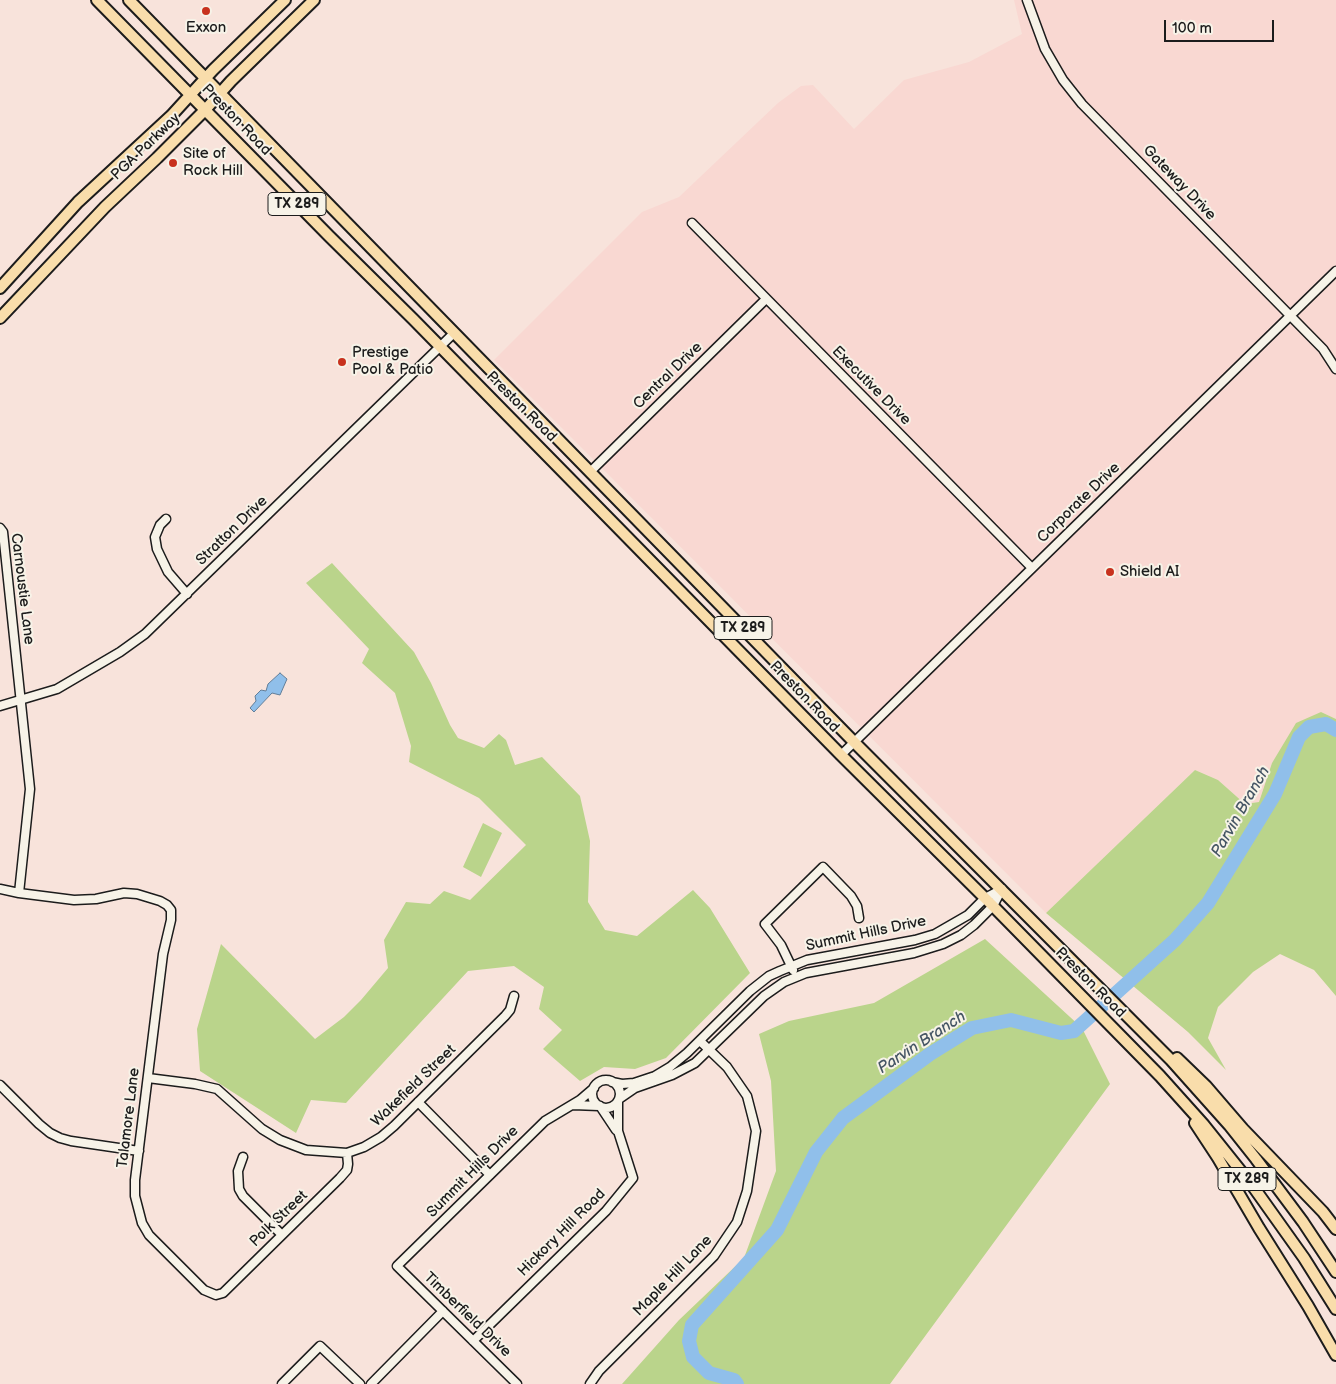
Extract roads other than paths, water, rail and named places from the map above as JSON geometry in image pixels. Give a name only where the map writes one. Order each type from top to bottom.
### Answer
[{"type":"main road","name":"Preston Road","points":[[97,0],[841,755],[1144,1059],[1190,1108],[1252,1185],[1304,1258],[1336,1309]]},
{"type":"main road","name":"Preston Road","points":[[129,0],[854,742],[1150,1038],[1206,1099],[1242,1142],[1303,1222],[1336,1272]]},
{"type":"main road","name":"PGA Parkway","points":[[0,288],[78,202],[147,140],[205,78],[285,0]]},
{"type":"main road","name":"PGA Parkway","points":[[0,318],[105,207],[157,158],[231,81],[314,0]]},
{"type":"main road","points":[[569,477],[583,477],[590,472]]},
{"type":"main road","points":[[668,579],[681,566]]},
{"type":"main road","points":[[1150,1038],[1178,1059],[1206,1086],[1243,1129],[1306,1194],[1336,1229]]},
{"type":"main road","points":[[1144,1059],[1206,1139],[1335,1351]]},
{"type":"street","name":"Gateway Drive","points":[[1026,0],[1045,49],[1063,80],[1082,104],[1323,349],[1336,369]]},
{"type":"street","name":"Executive Drive","points":[[692,223],[1032,568]]},
{"type":"street","name":"Corporate Drive","points":[[841,755],[1336,271]]},
{"type":"street","name":"Central Drive","points":[[590,472],[766,299]]},
{"type":"street","name":"Stratton Drive","points":[[0,706],[58,689],[125,650],[145,634],[454,333]]},
{"type":"street","points":[[166,519],[157,529],[155,537],[157,549],[168,572],[187,594]]},
{"type":"street","name":"Carnoustie Lane","points":[[0,528],[3,532],[4,582],[20,700],[30,795],[19,893]]},
{"type":"street","points":[[796,977],[781,945],[765,924],[823,867],[851,896],[857,906],[859,918]]},
{"type":"street","points":[[0,889],[19,893]]},
{"type":"street","name":"Summit Hills Drive","points":[[612,1082],[629,1084],[655,1076],[678,1061],[750,991],[776,973],[792,965],[807,960],[915,940],[935,934],[968,915],[985,898],[1002,889]]},
{"type":"street","name":"Summit Hills Drive","points":[[618,1100],[635,1088],[672,1076],[687,1068],[710,1050],[764,996],[781,984],[814,971],[935,947],[961,935],[993,906],[1002,889]]},
{"type":"street","name":"Talamore Lane","points":[[19,893],[74,900],[96,899],[124,893],[137,894],[165,904],[169,908],[171,914],[163,954],[135,1180],[136,1196],[142,1223],[158,1245],[204,1290],[216,1295]]},
{"type":"street","name":"Wakefield Street","points":[[148,1078],[196,1084],[217,1089],[262,1129],[280,1140],[306,1150],[347,1153],[382,1138],[505,1016],[510,1010],[514,996]]},
{"type":"street","name":"Maple Hill Lane","points":[[590,1384],[599,1371],[714,1256],[737,1222],[747,1191],[756,1131],[747,1096],[727,1067],[700,1041]]},
{"type":"street","points":[[573,1105],[610,1107],[618,1100],[619,1089],[612,1082],[602,1081],[594,1088],[593,1098],[600,1106]]},
{"type":"street","points":[[0,1085],[39,1124],[60,1138],[139,1151]]},
{"type":"street","name":"Summit Hills Drive","points":[[397,1266],[544,1121],[573,1105],[594,1088]]},
{"type":"street","name":"Hickory Hill Road","points":[[473,1341],[606,1211],[633,1178],[618,1131],[618,1100]]},
{"type":"street","points":[[418,1102],[490,1175]]},
{"type":"street","name":"Hickory Hill Road","points":[[600,1106],[618,1131]]},
{"type":"street","name":"Polk Street","points":[[216,1295],[223,1293],[340,1178],[348,1164],[347,1153]]},
{"type":"street","points":[[243,1157],[238,1171],[239,1189],[243,1196],[282,1235]]},
{"type":"street","name":"Timberfield Drive","points":[[397,1266],[517,1384]]},
{"type":"street","points":[[371,1384],[442,1311]]},
{"type":"street","points":[[282,1384],[320,1346],[360,1384]]},
{"type":"water","points":[[280,673],[287,679],[280,695],[272,693],[254,712],[250,708],[256,701],[255,696],[261,690],[266,691],[268,684]]},
{"type":"waterway","name":"Parvin Branch","points":[[737,1384],[734,1380],[709,1373],[693,1357],[689,1341],[692,1325],[777,1230],[816,1152],[843,1118],[930,1054],[972,1028],[1011,1020],[1061,1033],[1074,1031],[1175,940],[1208,903],[1275,794],[1299,737],[1309,727],[1326,724],[1336,730]]},
{"type":"place","name":"Exxon","points":[[206,11]]},
{"type":"place","name":"Site of Rock Hill","points":[[173,163]]},
{"type":"place","name":"Prestige Pool & Patio","points":[[342,362]]},
{"type":"place","name":"Shield AI","points":[[1110,572]]}]
